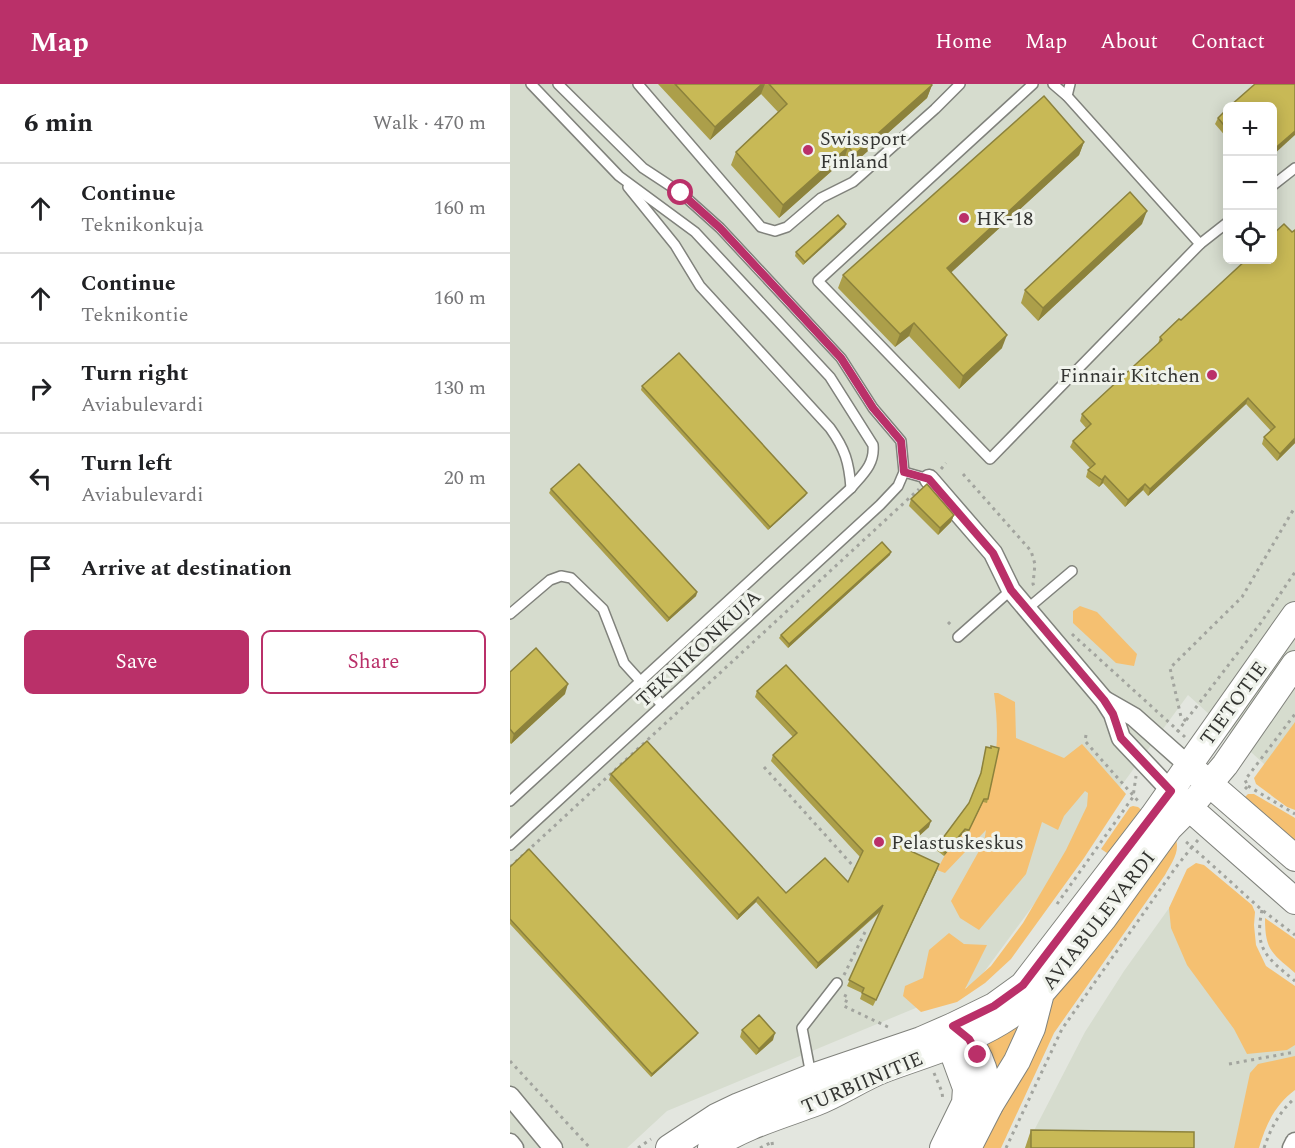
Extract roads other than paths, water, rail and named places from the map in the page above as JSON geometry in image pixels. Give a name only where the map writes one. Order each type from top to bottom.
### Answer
[{"type":"street","points":[[929,479],[993,553],[1011,590],[1033,604],[1104,700],[1113,714],[1121,738],[1180,800],[1295,901]]},
{"type":"street","name":"TIETOTIE","points":[[1180,800],[1194,757],[1251,680],[1295,615]]},
{"type":"street","name":"TIETOTIE","points":[[1180,800],[1226,777],[1295,664]]},
{"type":"street","points":[[1104,700],[1172,737],[1194,757],[1226,777],[1295,858]]},
{"type":"street","name":"AVIABULEVARDI","points":[[968,1148],[990,1105],[1017,1061],[1032,1028],[1041,993],[1103,919],[1161,837],[1180,800]]},
{"type":"street","name":"AVIABULEVARDI","points":[[958,1037],[1023,985],[1180,800]]},
{"type":"street","name":"TURBIINITIE","points":[[711,1148],[726,1137],[820,1101],[883,1070],[926,1055],[958,1037],[1015,1012],[1041,993]]},
{"type":"street","points":[[958,1037],[978,1055],[988,1088],[990,1105]]},
{"type":"street","points":[[943,1148],[965,1103],[966,1088],[958,1037]]},
{"type":"street","name":"TURBIINITIE","points":[[669,1148],[716,1117],[812,1077],[921,1040],[958,1037]]},
{"type":"street","points":[[510,1096],[553,1148]]},
{"type":"street","points":[[1292,1148],[1295,1142]]},
{"type":"street","points":[[510,1143],[514,1148]]},
{"type":"lane","points":[[531,84],[619,176],[675,245],[700,286],[830,428],[842,445],[849,464],[851,488]]},
{"type":"lane","points":[[558,84],[643,168],[681,193],[720,228],[841,358],[873,408],[901,441],[904,472],[929,479]]},
{"type":"lane","points":[[638,84],[761,227],[775,231],[787,227],[821,198],[853,182],[960,84]]},
{"type":"lane","points":[[1033,84],[818,282],[990,459],[1200,244],[1223,225]]},
{"type":"lane","points":[[1053,84],[1067,96],[1200,244]]},
{"type":"lane","points":[[1067,96],[1070,84]]},
{"type":"lane","points":[[1277,182],[1295,168]]},
{"type":"lane","points":[[510,801],[851,488],[870,466],[874,454],[873,445],[830,377],[695,232],[619,176]]},
{"type":"lane","name":"TEKNIKONKUJA","points":[[510,845],[880,505],[898,486],[904,472]]},
{"type":"lane","points":[[1033,604],[1072,571]]},
{"type":"lane","points":[[510,614],[550,580],[558,576],[571,578],[603,609],[624,663],[662,705]]},
{"type":"lane","points":[[958,637],[1011,590]]},
{"type":"lane","points":[[812,1077],[802,1028],[835,986]]},
{"type":"place","name":"Swissport Finland","points":[[808,150]]},
{"type":"place","name":"HK-18","points":[[964,218]]},
{"type":"place","name":"Finnair Kitchen","points":[[1212,375]]},
{"type":"place","name":"Pelastuskeskus","points":[[879,842]]}]
